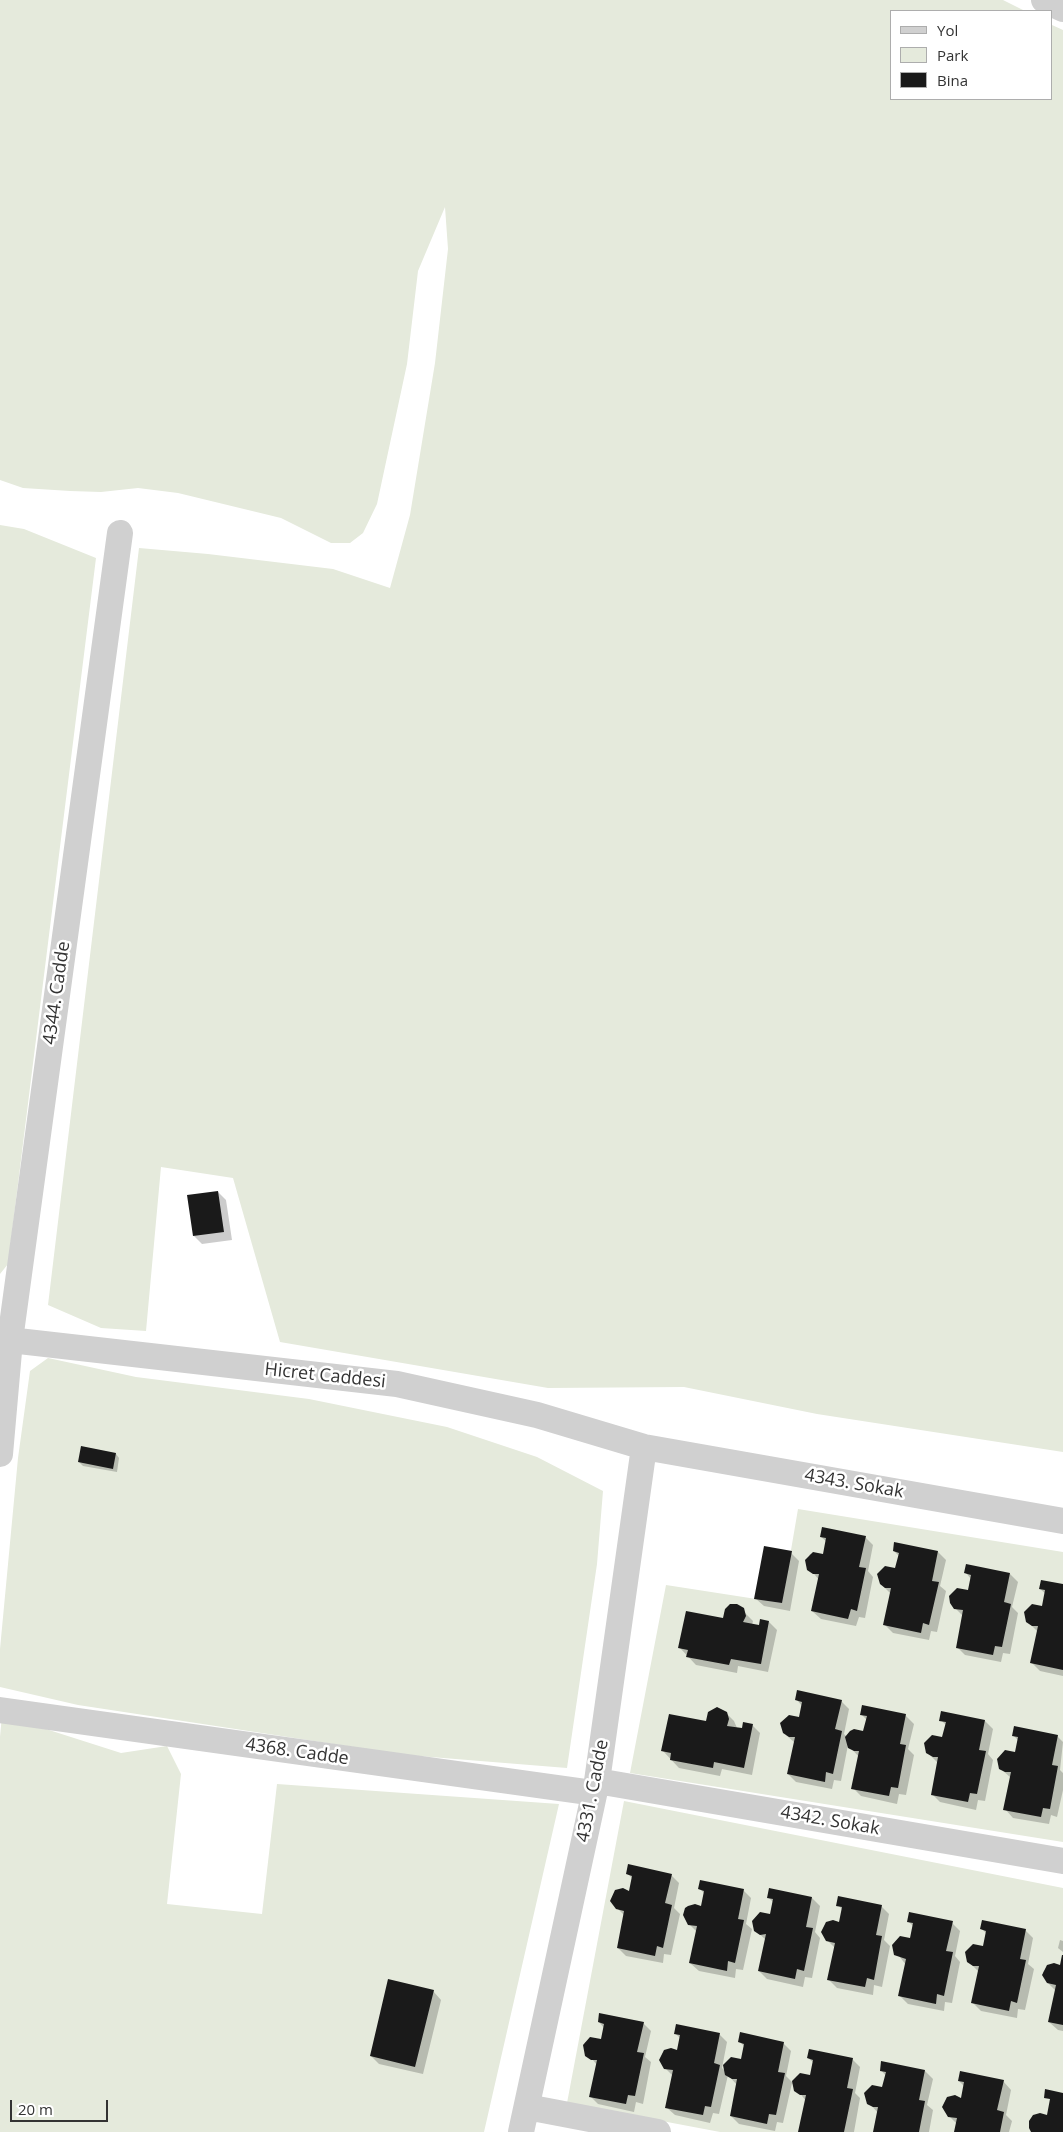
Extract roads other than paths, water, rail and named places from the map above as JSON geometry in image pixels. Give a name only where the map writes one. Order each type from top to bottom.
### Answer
[{"type":"street","points":[[1044,0],[1063,9]]},
{"type":"street","name":"4344. Cadde","points":[[0,1454],[5,1340],[120,532]]},
{"type":"street","name":"Hicret Caddesi","points":[[5,1340],[397,1384],[537,1415],[644,1447]]},
{"type":"street","name":"4343. Sokak","points":[[644,1447],[1063,1521]]},
{"type":"street","name":"4331. Cadde","points":[[521,2132],[528,2107],[596,1787],[644,1447]]},
{"type":"street","name":"4368. Cadde","points":[[0,1710],[596,1787]]},
{"type":"street","name":"4342. Sokak","points":[[596,1787],[1063,1861]]},
{"type":"street","points":[[528,2107],[658,2132]]}]
